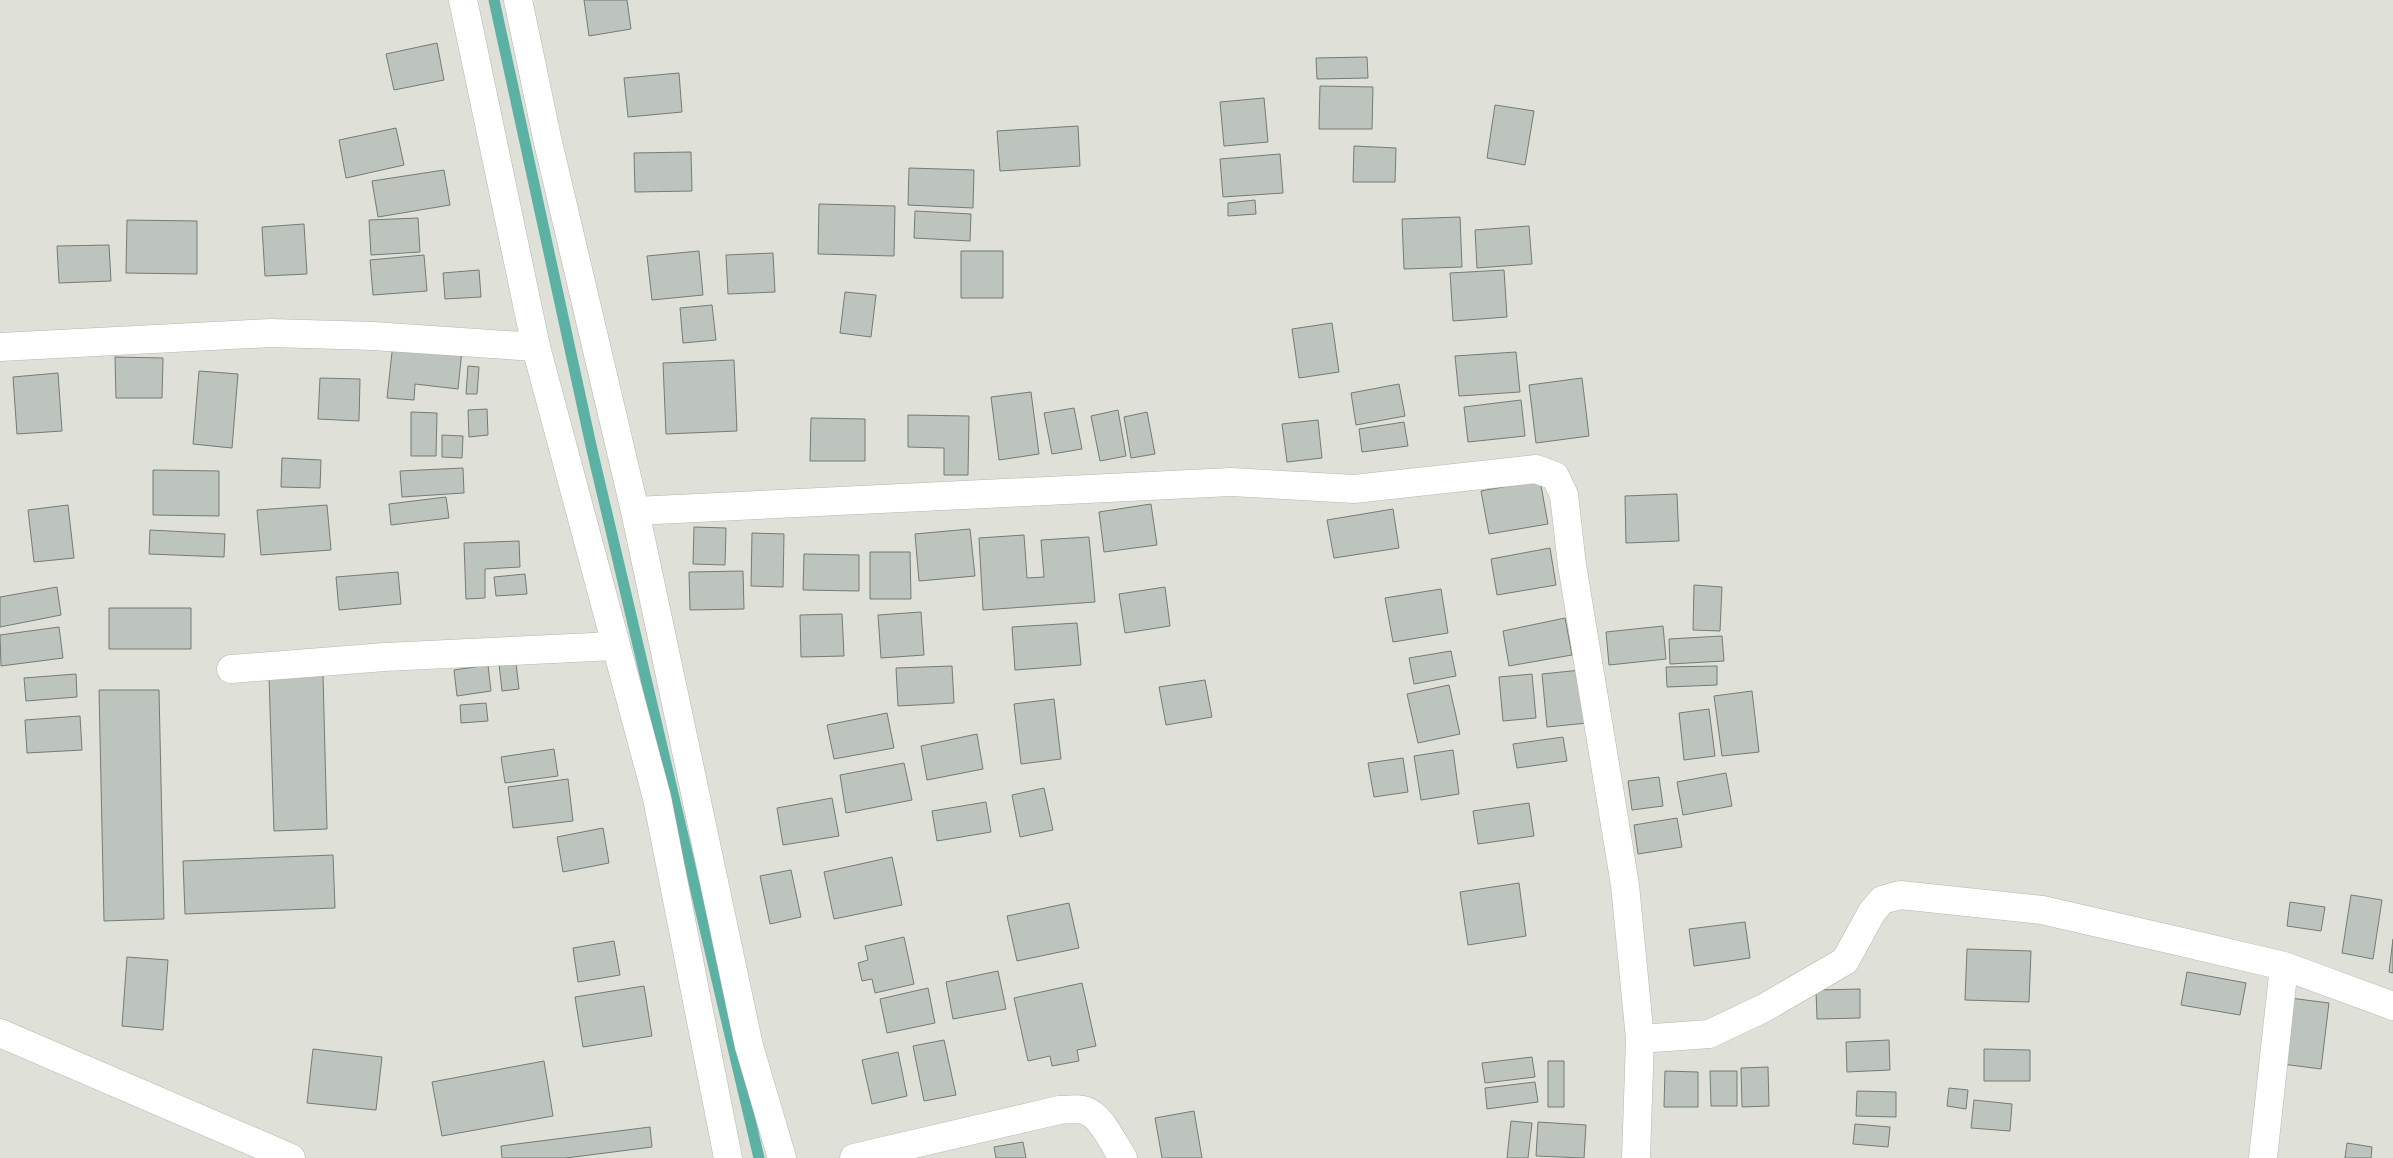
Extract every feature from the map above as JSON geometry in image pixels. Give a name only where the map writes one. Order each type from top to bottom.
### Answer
[{"type":"street","points":[[463,0],[536,347],[657,798],[728,1158]]},
{"type":"street","points":[[518,0],[547,138],[635,510],[749,1046],[782,1158]]},
{"type":"street","points":[[0,347],[271,333],[373,336],[536,347]]},
{"type":"street","points":[[635,510],[1231,482],[1354,488],[1536,470],[1555,476],[1564,495],[1572,565],[1625,885],[1640,1039],[1636,1158]]},
{"type":"street","points":[[231,669],[385,657],[615,646]]},
{"type":"street","points":[[1640,1039],[1709,1034],[1764,1008],[1845,961],[1872,912],[1882,900],[1900,895],[2042,910],[2284,966],[2393,1006]]},
{"type":"street","points":[[2263,1158],[2284,966]]},
{"type":"street","points":[[0,1033],[291,1158]]},
{"type":"street","points":[[854,1158],[1059,1110],[1076,1109],[1090,1112],[1106,1131],[1123,1158]]},
{"type":"building","points":[[584,0],[627,0],[631,29],[589,36]]},
{"type":"building","points":[[437,43],[444,80],[394,90],[386,54]]},
{"type":"building","points":[[1367,57],[1368,78],[1317,79],[1316,58]]},
{"type":"building","points":[[679,73],[682,112],[628,117],[624,78]]},
{"type":"building","points":[[1320,86],[1373,87],[1372,129],[1319,129]]},
{"type":"building","points":[[1264,98],[1268,142],[1224,146],[1220,102]]},
{"type":"building","points":[[1495,105],[1534,111],[1525,165],[1487,158]]},
{"type":"building","points":[[1078,126],[1080,166],[1000,171],[997,131]]},
{"type":"building","points":[[396,128],[404,165],[346,178],[339,140]]},
{"type":"building","points":[[1354,146],[1396,148],[1395,182],[1353,182]]},
{"type":"building","points":[[691,152],[692,191],[635,192],[634,153]]},
{"type":"building","points":[[1280,154],[1283,193],[1223,197],[1220,159]]},
{"type":"building","points":[[909,168],[974,170],[973,208],[908,205]]},
{"type":"building","points":[[444,170],[450,205],[378,217],[372,181]]},
{"type":"building","points":[[1255,200],[1256,214],[1228,216],[1228,203]]},
{"type":"building","points":[[819,204],[895,206],[894,256],[818,254]]},
{"type":"building","points":[[915,211],[971,214],[970,241],[914,238]]},
{"type":"building","points":[[1460,217],[1462,267],[1404,269],[1402,219]]},
{"type":"building","points":[[418,218],[420,252],[371,255],[369,220]]},
{"type":"building","points":[[127,220],[197,221],[197,274],[126,273]]},
{"type":"building","points":[[304,224],[307,274],[265,276],[262,227]]},
{"type":"building","points":[[1529,226],[1532,264],[1477,268],[1475,230]]},
{"type":"building","points":[[109,245],[111,281],[59,283],[57,246]]},
{"type":"building","points":[[699,251],[703,295],[652,300],[647,256]]},
{"type":"building","points":[[961,251],[1003,251],[1003,298],[961,298]]},
{"type":"building","points":[[773,253],[775,292],[728,294],[726,255]]},
{"type":"building","points":[[424,255],[427,291],[373,295],[370,260]]},
{"type":"building","points":[[479,270],[481,297],[445,299],[443,273]]},
{"type":"building","points":[[1504,270],[1507,317],[1453,321],[1450,273]]},
{"type":"building","points":[[845,292],[876,295],[871,337],[840,333]]},
{"type":"building","points":[[712,305],[716,340],[683,343],[680,308]]},
{"type":"building","points":[[1332,323],[1339,372],[1299,378],[1292,329]]},
{"type":"building","points":[[393,343],[462,350],[458,389],[415,384],[414,400],[387,398]]},
{"type":"building","points":[[1516,352],[1520,392],[1459,396],[1455,356]]},
{"type":"building","points":[[115,357],[163,358],[162,398],[116,398]]},
{"type":"building","points":[[734,360],[737,431],[666,434],[663,363]]},
{"type":"building","points":[[468,366],[479,367],[477,394],[466,394]]},
{"type":"building","points":[[199,371],[238,374],[232,448],[193,444]]},
{"type":"building","points":[[58,373],[62,431],[17,434],[13,377]]},
{"type":"building","points":[[320,378],[360,379],[359,421],[318,419]]},
{"type":"building","points":[[1582,378],[1589,436],[1536,443],[1529,385]]},
{"type":"building","points":[[1399,384],[1405,416],[1356,425],[1351,393]]},
{"type":"building","points":[[1031,392],[1039,454],[999,460],[991,397]]},
{"type":"building","points":[[1521,400],[1525,436],[1468,442],[1464,407]]},
{"type":"building","points":[[1074,408],[1082,449],[1052,454],[1044,413]]},
{"type":"building","points":[[487,409],[488,435],[469,437],[468,410]]},
{"type":"building","points":[[1118,410],[1126,456],[1100,461],[1091,416]]},
{"type":"building","points":[[411,412],[437,413],[436,456],[411,456]]},
{"type":"building","points":[[1147,412],[1155,454],[1131,458],[1124,417]]},
{"type":"building","points":[[908,415],[969,416],[968,475],[944,475],[944,448],[908,447]]},
{"type":"building","points":[[811,418],[865,419],[865,461],[810,461]]},
{"type":"building","points":[[1318,420],[1322,458],[1287,462],[1282,424]]},
{"type":"building","points":[[1404,422],[1408,446],[1362,452],[1359,429]]},
{"type":"building","points":[[442,435],[463,436],[462,458],[442,457]]},
{"type":"building","points":[[282,458],[321,460],[320,488],[281,487]]},
{"type":"building","points":[[463,468],[464,493],[402,497],[400,471]]},
{"type":"building","points":[[153,470],[219,471],[219,516],[153,515]]},
{"type":"building","points":[[1540,480],[1548,524],[1489,534],[1481,491]]},
{"type":"building","points":[[1677,494],[1679,541],[1626,543],[1625,496]]},
{"type":"building","points":[[446,497],[449,518],[391,525],[389,504]]},
{"type":"building","points":[[1151,504],[1157,545],[1104,552],[1099,512]]},
{"type":"building","points":[[68,505],[74,558],[34,562],[28,510]]},
{"type":"building","points":[[327,505],[331,550],[261,555],[257,510]]},
{"type":"building","points":[[1393,509],[1399,548],[1334,558],[1327,520]]},
{"type":"building","points":[[694,527],[726,528],[725,565],[693,564]]},
{"type":"building","points":[[970,529],[975,576],[919,581],[915,534]]},
{"type":"building","points":[[150,530],[225,534],[224,557],[149,554]]},
{"type":"building","points":[[752,533],[784,534],[783,587],[751,586]]},
{"type":"building","points":[[1024,535],[1027,578],[1044,577],[1041,540],[1089,537],[1095,602],[983,610],[979,538]]},
{"type":"building","points":[[519,541],[520,567],[485,569],[485,598],[466,599],[464,543]]},
{"type":"building","points":[[1550,548],[1556,585],[1497,595],[1491,559]]},
{"type":"building","points":[[870,552],[910,552],[911,599],[870,599]]},
{"type":"building","points":[[804,554],[859,555],[859,591],[803,590]]},
{"type":"building","points":[[743,571],[744,609],[690,610],[689,572]]},
{"type":"building","points":[[398,572],[401,604],[339,610],[336,577]]},
{"type":"building","points":[[525,574],[527,594],[496,596],[494,577]]},
{"type":"building","points":[[1694,585],[1722,587],[1720,631],[1693,630]]},
{"type":"building","points":[[57,587],[61,615],[0,627],[0,597]]},
{"type":"building","points":[[1165,587],[1170,626],[1125,633],[1119,594]]},
{"type":"building","points":[[1441,589],[1448,633],[1393,642],[1385,598]]},
{"type":"building","points":[[109,608],[191,608],[191,649],[109,649]]},
{"type":"building","points":[[921,612],[924,655],[881,658],[878,615]]},
{"type":"building","points":[[842,614],[844,656],[801,657],[800,615]]},
{"type":"building","points":[[1565,618],[1572,655],[1509,666],[1503,631]]},
{"type":"building","points":[[1077,623],[1081,665],[1015,670],[1012,627]]},
{"type":"building","points":[[1663,626],[1666,659],[1609,665],[1606,632]]},
{"type":"building","points":[[59,627],[63,658],[1,666],[0,635]]},
{"type":"building","points":[[1722,636],[1724,661],[1670,664],[1669,639]]},
{"type":"building","points":[[1451,651],[1456,676],[1414,684],[1409,658]]},
{"type":"building","points":[[516,663],[519,689],[502,691],[499,664]]},
{"type":"building","points":[[488,665],[491,691],[457,696],[454,670]]},
{"type":"building","points":[[952,666],[954,703],[898,706],[896,668]]},
{"type":"building","points":[[1717,666],[1717,685],[1667,687],[1666,667]]},
{"type":"building","points":[[1581,670],[1587,723],[1547,727],[1542,674]]},
{"type":"building","points":[[76,674],[77,697],[26,701],[24,678]]},
{"type":"building","points":[[1532,674],[1536,718],[1503,721],[1499,677]]},
{"type":"building","points":[[323,675],[327,829],[274,831],[269,677]]},
{"type":"building","points":[[1205,680],[1212,717],[1166,725],[1159,687]]},
{"type":"building","points":[[1449,685],[1460,734],[1418,743],[1407,694]]},
{"type":"building","points":[[99,690],[159,690],[164,919],[104,921]]},
{"type":"building","points":[[1752,691],[1759,752],[1722,756],[1714,696]]},
{"type":"building","points":[[1054,699],[1061,759],[1021,764],[1014,704]]},
{"type":"building","points":[[486,703],[488,721],[461,723],[460,705]]},
{"type":"building","points":[[1709,709],[1715,756],[1684,760],[1679,713]]},
{"type":"building","points":[[887,713],[894,748],[834,759],[827,725]]},
{"type":"building","points":[[80,716],[82,750],[27,753],[25,720]]},
{"type":"building","points":[[977,734],[983,769],[927,780],[921,746]]},
{"type":"building","points":[[1563,737],[1567,761],[1517,768],[1513,744]]},
{"type":"building","points":[[554,749],[558,776],[505,783],[501,757]]},
{"type":"building","points":[[1453,750],[1459,794],[1421,800],[1414,756]]},
{"type":"building","points":[[1403,758],[1408,792],[1374,797],[1368,763]]},
{"type":"building","points":[[904,763],[912,800],[846,813],[840,775]]},
{"type":"building","points":[[1726,773],[1732,806],[1683,815],[1677,782]]},
{"type":"building","points":[[1659,777],[1663,806],[1632,810],[1628,781]]},
{"type":"building","points":[[568,779],[573,821],[513,828],[508,787]]},
{"type":"building","points":[[1044,788],[1053,830],[1020,837],[1012,795]]},
{"type":"building","points":[[832,798],[839,836],[783,845],[777,808]]},
{"type":"building","points":[[986,802],[991,832],[937,841],[932,811]]},
{"type":"building","points":[[1529,803],[1534,836],[1478,844],[1473,811]]},
{"type":"building","points":[[1677,818],[1682,847],[1638,854],[1634,825]]},
{"type":"building","points":[[603,828],[609,863],[563,872],[557,837]]},
{"type":"building","points":[[333,855],[335,908],[185,914],[183,861]]},
{"type":"building","points":[[892,857],[902,905],[834,919],[824,872]]},
{"type":"building","points":[[791,870],[801,917],[770,924],[760,876]]},
{"type":"building","points":[[1519,883],[1526,936],[1468,945],[1460,892]]},
{"type":"building","points":[[2351,895],[2382,900],[2373,959],[2342,953]]},
{"type":"building","points":[[2290,902],[2325,907],[2321,931],[2287,926]]},
{"type":"building","points":[[1069,903],[1079,948],[1017,961],[1007,916]]},
{"type":"building","points":[[1745,922],[1750,958],[1694,966],[1689,929]]},
{"type":"building","points":[[904,937],[914,984],[875,993],[872,979],[862,981],[858,963],[868,960],[865,946]]},
{"type":"building","points":[[2393,939],[2393,973],[2389,972]]},
{"type":"building","points":[[614,941],[620,975],[578,982],[573,948]]},
{"type":"building","points":[[1967,949],[2031,951],[2029,1002],[1965,1000]]},
{"type":"building","points":[[127,957],[168,960],[163,1030],[122,1026]]},
{"type":"building","points":[[998,971],[1006,1009],[953,1019],[946,982]]},
{"type":"building","points":[[2187,972],[2246,983],[2240,1015],[2181,1005]]},
{"type":"building","points":[[1082,983],[1096,1046],[1077,1050],[1079,1061],[1052,1066],[1050,1056],[1028,1061],[1014,998]]},
{"type":"building","points":[[644,986],[652,1036],[583,1047],[575,997]]},
{"type":"building","points":[[928,988],[935,1023],[887,1033],[880,999]]},
{"type":"building","points":[[1860,989],[1860,1018],[1817,1019],[1816,990]]},
{"type":"building","points":[[2290,998],[2329,1003],[2321,1069],[2282,1064]]},
{"type":"building","points":[[944,1040],[956,1095],[924,1101],[913,1046]]},
{"type":"building","points":[[1889,1040],[1890,1070],[1847,1072],[1846,1042]]},
{"type":"building","points":[[313,1049],[382,1057],[376,1110],[307,1103]]},
{"type":"building","points":[[1984,1049],[2030,1050],[2030,1081],[1984,1081]]},
{"type":"building","points":[[898,1052],[907,1096],[872,1104],[862,1060]]},
{"type":"building","points":[[1532,1057],[1535,1077],[1485,1083],[1482,1063]]},
{"type":"building","points":[[544,1061],[553,1116],[442,1136],[432,1082]]},
{"type":"building","points":[[1548,1061],[1564,1061],[1564,1107],[1548,1107]]},
{"type":"building","points":[[1768,1067],[1769,1106],[1742,1107],[1741,1068]]},
{"type":"building","points":[[1665,1071],[1698,1072],[1698,1107],[1664,1107]]},
{"type":"building","points":[[1710,1071],[1737,1071],[1737,1106],[1711,1106]]},
{"type":"building","points":[[1535,1082],[1538,1102],[1487,1109],[1485,1088]]},
{"type":"building","points":[[1949,1088],[1968,1090],[1966,1109],[1947,1106]]},
{"type":"building","points":[[1857,1091],[1896,1092],[1896,1117],[1856,1116]]},
{"type":"building","points":[[1974,1100],[2012,1104],[2010,1131],[1971,1128]]},
{"type":"building","points":[[1194,1111],[1202,1158],[1162,1158],[1155,1118]]},
{"type":"building","points":[[1511,1121],[1532,1123],[1528,1158],[1507,1158]]},
{"type":"building","points":[[1538,1122],[1586,1125],[1584,1158],[1536,1156]]},
{"type":"building","points":[[1855,1124],[1890,1127],[1888,1147],[1853,1144]]},
{"type":"building","points":[[650,1127],[652,1147],[566,1158],[502,1158],[501,1146]]},
{"type":"building","points":[[1023,1142],[1026,1158],[996,1158],[994,1147]]},
{"type":"building","points":[[2347,1143],[2372,1147],[2371,1158],[2345,1158]]},
{"type":"waterway","points":[[494,0],[592,450],[759,1158]]}]
